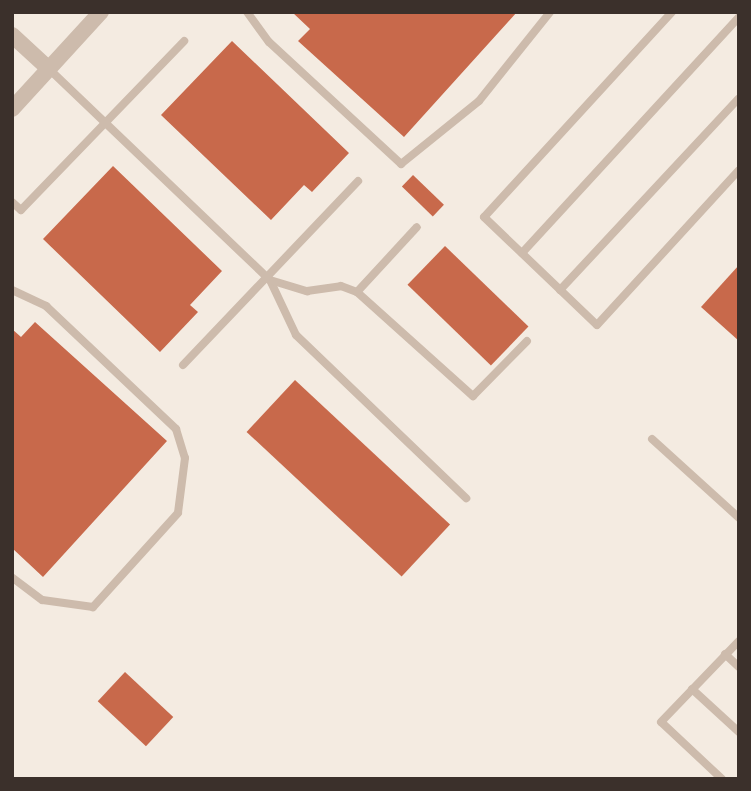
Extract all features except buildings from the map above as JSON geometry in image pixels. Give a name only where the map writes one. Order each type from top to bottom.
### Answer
[{"type":"street","points":[[12,109],[101,12]]},
{"type":"street","points":[[12,35],[49,69]]},
{"type":"lane","points":[[247,12],[269,42],[401,164],[480,101],[550,12]]},
{"type":"lane","points":[[672,12],[484,217],[597,325],[739,170]]},
{"type":"lane","points":[[522,253],[739,17]]},
{"type":"lane","points":[[12,202],[21,210],[184,40]]},
{"type":"lane","points":[[49,69],[270,280],[296,335],[466,498]]},
{"type":"lane","points":[[560,290],[739,98]]},
{"type":"lane","points":[[183,365],[270,280],[358,181]]},
{"type":"lane","points":[[357,292],[417,227]]},
{"type":"lane","points":[[270,280],[307,291],[341,286],[357,292],[472,396],[527,341]]},
{"type":"lane","points":[[12,290],[46,306],[176,429],[185,458],[178,513],[93,607],[42,600],[12,577]]},
{"type":"lane","points":[[652,439],[739,518]]},
{"type":"lane","points":[[722,779],[662,722],[739,641]]},
{"type":"lane","points":[[725,654],[739,667]]},
{"type":"lane","points":[[691,689],[739,732]]}]
